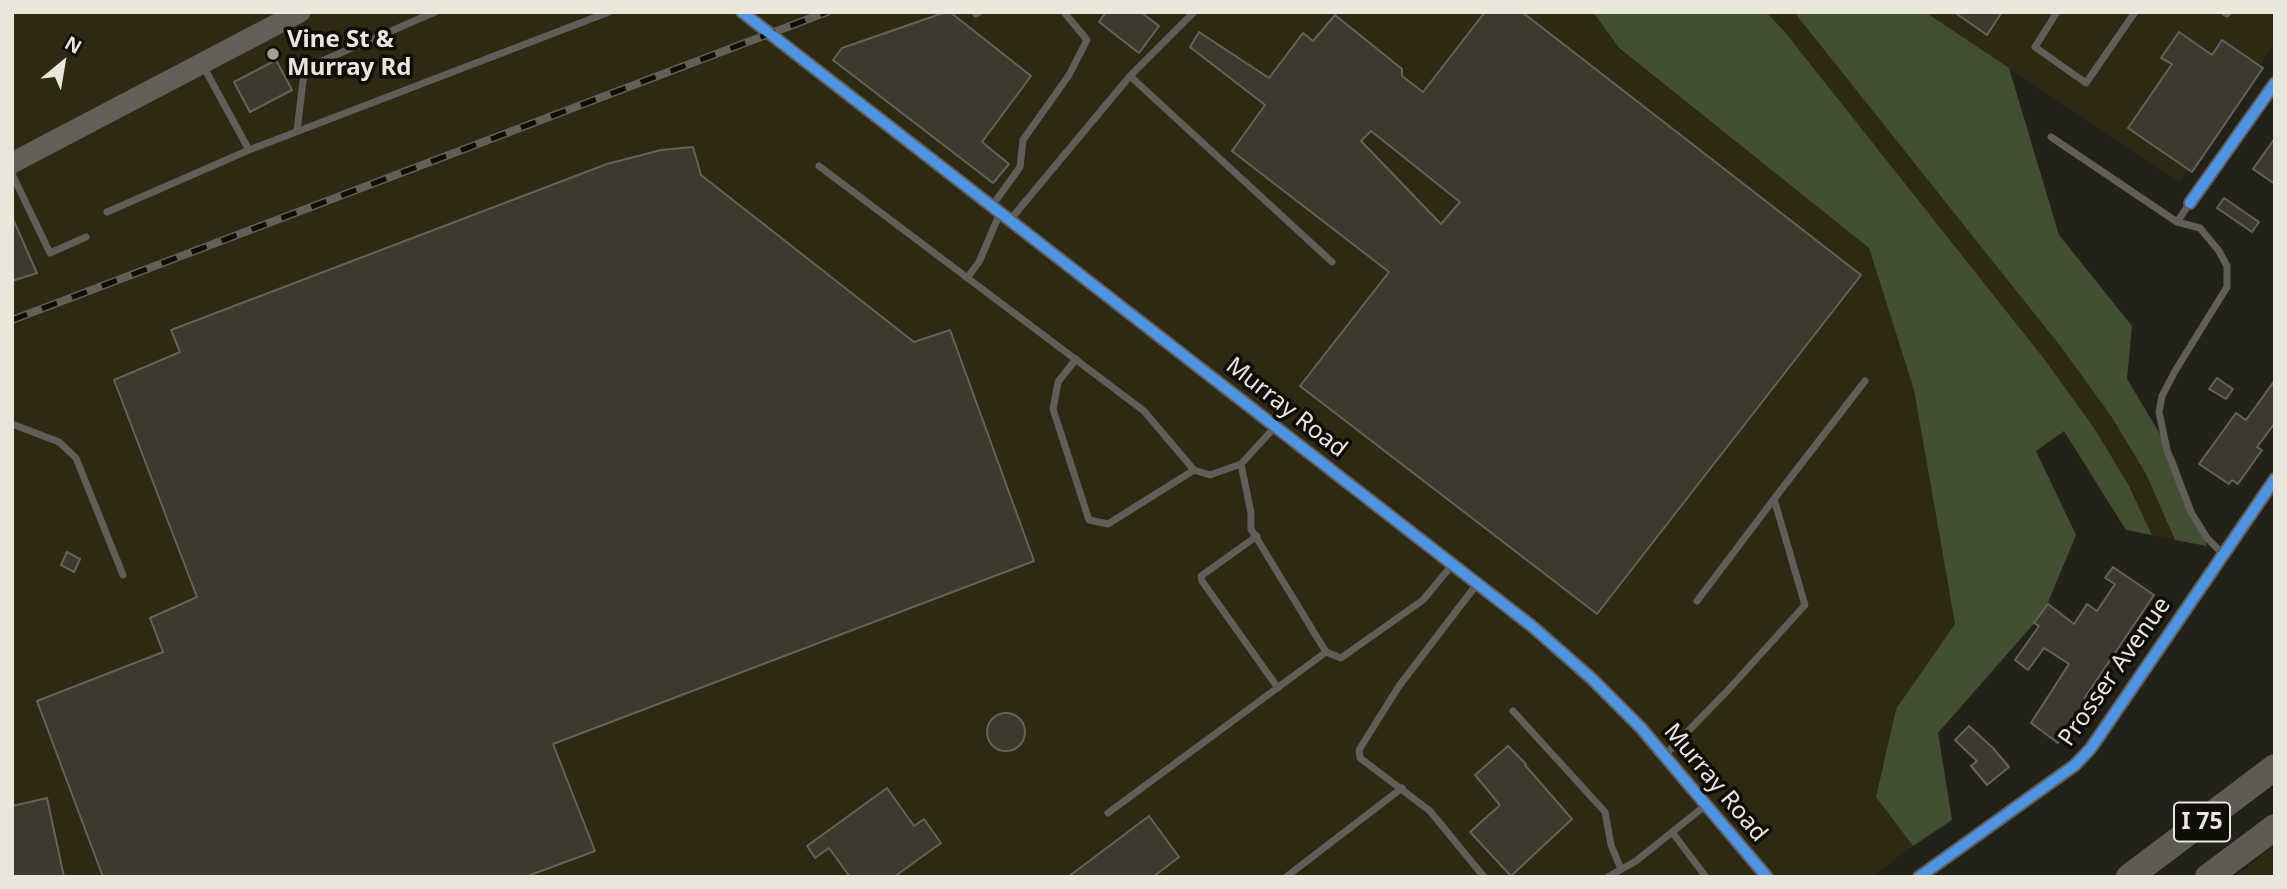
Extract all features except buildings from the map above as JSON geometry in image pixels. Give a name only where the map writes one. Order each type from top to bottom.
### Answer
[{"type":"highway","name":"I 75","points":[[2129,877],[2275,767]]},
{"type":"highway","name":"I 75","points":[[2208,877],[2275,827]]},
{"type":"main road","points":[[12,163],[300,12]]},
{"type":"street","name":"Murray Road","points":[[742,12],[1533,627],[1591,678],[1665,755],[1767,877]]},
{"type":"street","points":[[2190,203],[2275,83]]},
{"type":"street","name":"Prosser Avenue","points":[[1919,877],[2075,765],[2091,748],[2275,479]]},
{"type":"lane","points":[[297,131],[303,81],[308,67],[435,12]]},
{"type":"lane","points":[[107,212],[249,150],[609,12]]},
{"type":"lane","points":[[967,278],[979,262],[1001,214],[1020,167],[1023,140],[1069,75],[1087,40],[1064,12]]},
{"type":"lane","points":[[1001,214],[1194,12]]},
{"type":"lane","points":[[2057,12],[2035,47],[2086,83],[2135,12]]},
{"type":"lane","points":[[202,64],[249,150]]},
{"type":"lane","points":[[1130,76],[1332,261]]},
{"type":"lane","points":[[2051,137],[2177,222],[2200,228],[2219,251],[2227,266],[2227,287],[2175,371],[2162,396],[2159,412],[2167,450],[2191,512],[2207,538],[2223,554]]},
{"type":"lane","points":[[819,166],[1144,411],[1194,470],[1210,475],[1241,464],[1275,427]]},
{"type":"lane","points":[[12,174],[50,253],[86,237]]},
{"type":"lane","points":[[2177,222],[2190,203]]},
{"type":"lane","points":[[1076,359],[1058,382],[1053,410],[1089,520],[1108,524],[1194,470]]},
{"type":"lane","points":[[1697,601],[1865,381]]},
{"type":"lane","points":[[12,424],[59,442],[76,458],[123,575]]},
{"type":"lane","points":[[1241,464],[1251,513],[1251,528],[1326,652],[1341,658],[1423,600],[1453,564]]},
{"type":"lane","points":[[1665,755],[1805,605],[1774,499]]},
{"type":"lane","points":[[1257,537],[1201,576],[1278,688]]},
{"type":"lane","points":[[1477,583],[1399,686],[1359,750],[1360,758],[1430,811],[1484,877]]},
{"type":"lane","points":[[1108,813],[1326,652]]},
{"type":"lane","points":[[1513,711],[1605,812],[1611,845],[1620,869]]},
{"type":"lane","points":[[1286,877],[1402,788]]},
{"type":"lane","points":[[1608,877],[1636,861],[1707,804]]},
{"type":"lane","points":[[1672,832],[1706,877]]},
{"type":"shaded area","points":[[12,12],[1593,12],[1619,49],[1869,248],[1914,390],[1955,625],[1896,709],[1876,797],[1913,846],[1871,877],[12,877]]},
{"type":"shaded area","points":[[1766,12],[1794,12],[2061,347],[2111,416],[2146,474],[2175,540],[2152,535],[2128,484],[2094,428],[2045,360],[1784,31]]},
{"type":"shaded area","points":[[1925,12],[2275,12],[2275,43],[2180,182]]},
{"type":"shaded area","points":[[2275,843],[2275,877],[2236,877]]},
{"type":"green space","points":[[1593,12],[1766,12],[1784,31],[2045,360],[2094,428],[2128,484],[2152,535],[2126,530],[2064,431],[2036,451],[2076,535],[2044,612],[1938,733],[1952,820],[1913,846],[1876,797],[1896,709],[1955,624],[1914,390],[1869,248],[1619,48]]},
{"type":"green space","points":[[1794,12],[1925,12],[2009,68],[2059,235],[2132,326],[2127,379],[2175,459],[2207,546],[2175,540],[2146,474],[2111,416],[2061,347]]},
{"type":"railway","points":[[12,320],[827,12]]},
{"type":"cycle path","points":[[742,12],[1533,627],[1591,678],[1641,728],[1767,877]]},
{"type":"cycle path","points":[[2190,203],[2275,83]]},
{"type":"cycle path","points":[[1919,877],[2075,765],[2091,748],[2275,479]]},
{"type":"place","name":"Vine St & Murray Rd","points":[[273,54]]}]
